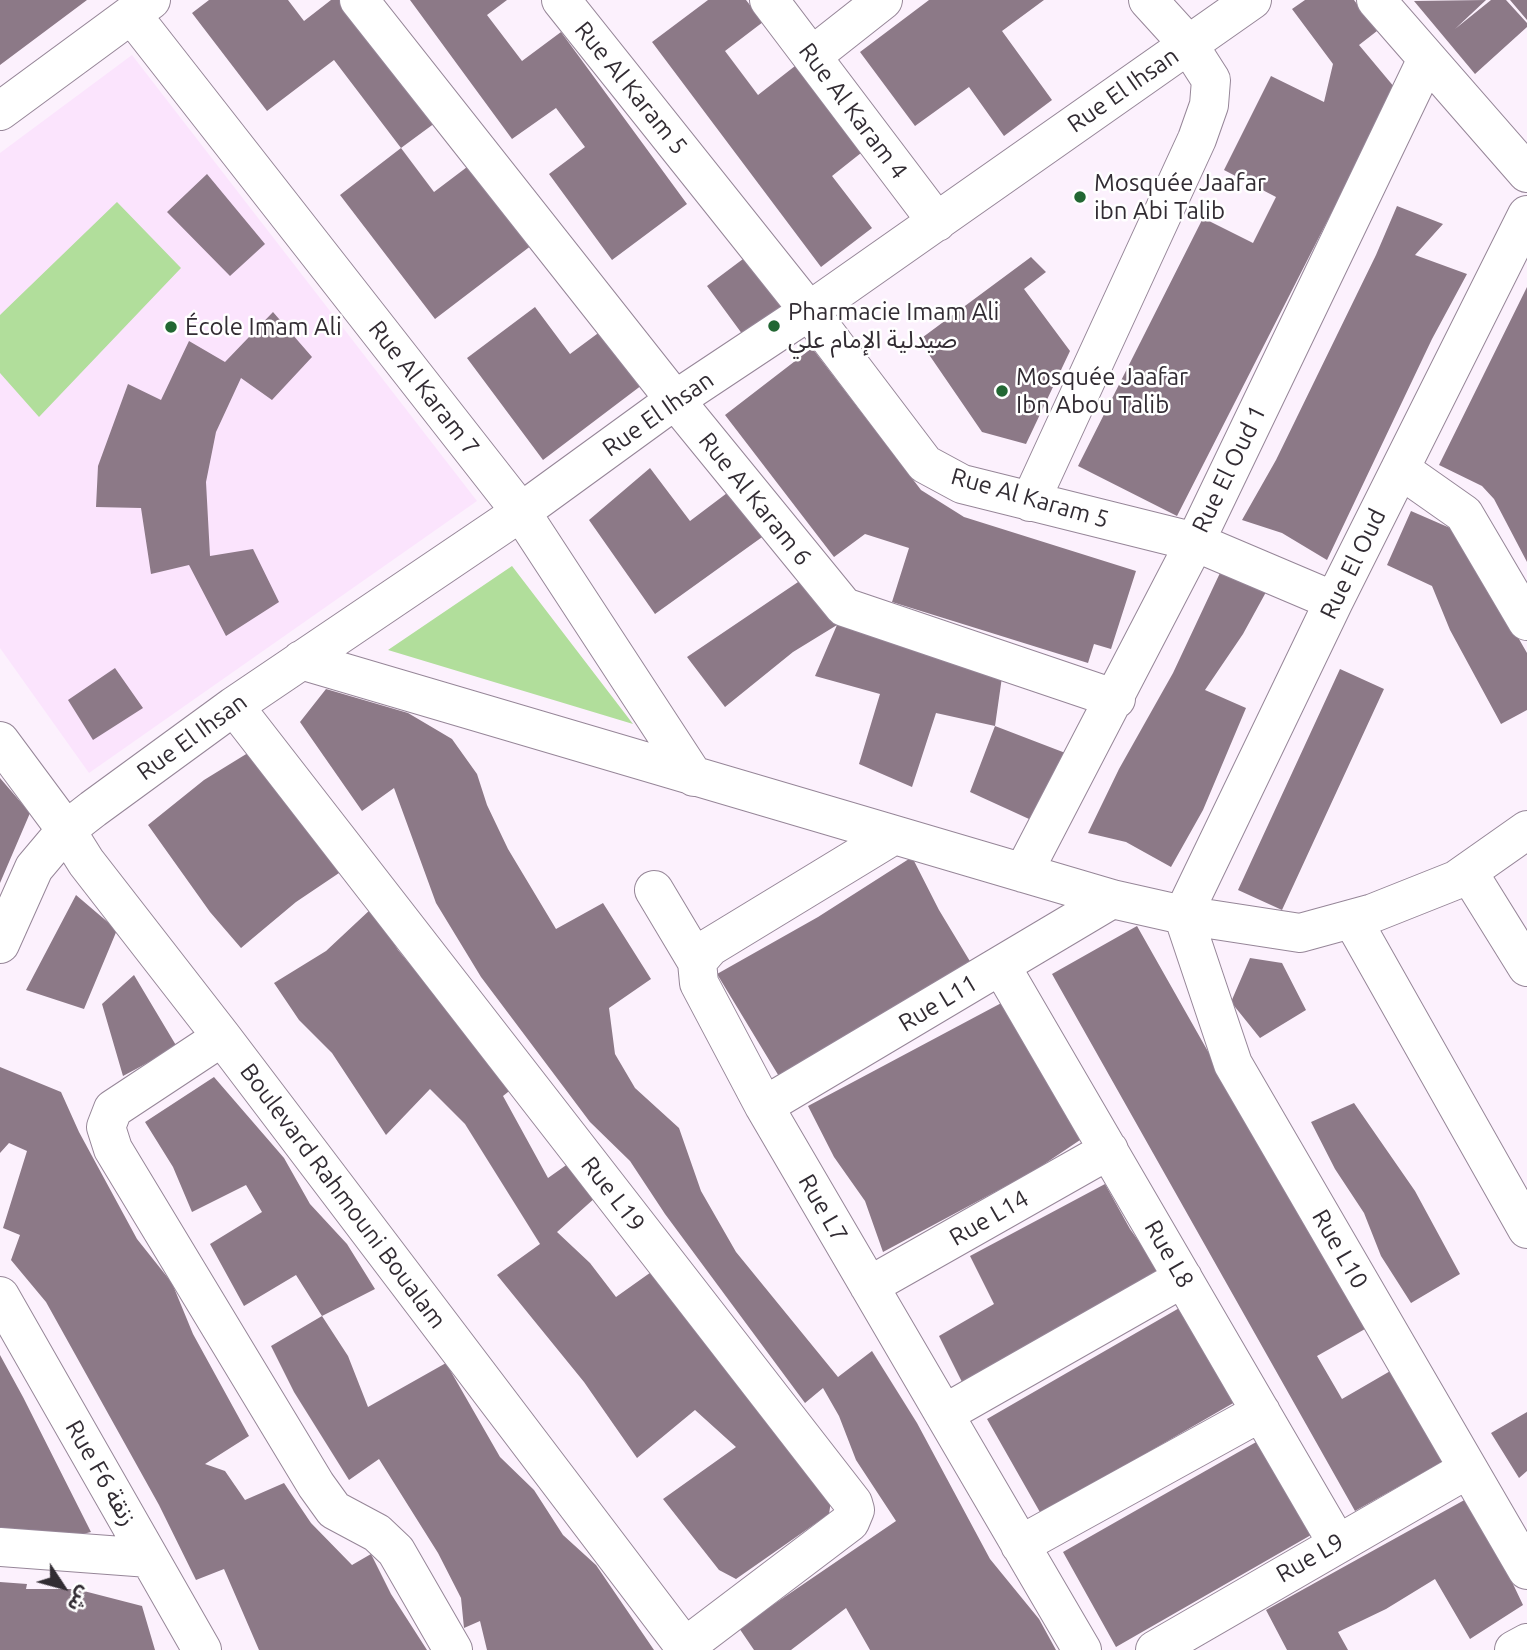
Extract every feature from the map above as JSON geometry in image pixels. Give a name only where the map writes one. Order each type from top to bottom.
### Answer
[{"type":"street","name":"Rue Al Karam 6","points":[[359,0],[675,400],[844,607],[1116,699]]},
{"type":"street","name":"Rue Al Karam 5","points":[[561,0],[809,311],[925,464],[962,484],[1195,542],[1334,601]]},
{"type":"street","name":"Rue Al Karam 4","points":[[769,0],[937,222]]},
{"type":"street","points":[[812,56],[883,0]]},
{"type":"street","points":[[1030,502],[1197,139],[1209,105],[1211,80],[1188,44],[1148,0]]},
{"type":"street","name":"Rue El Ihsan","points":[[0,944],[34,867],[66,830],[234,706],[521,512],[675,400],[809,311],[1252,0]]},
{"type":"street","points":[[1376,0],[1426,61],[1527,173]]},
{"type":"street","points":[[0,111],[141,7]]},
{"type":"street","name":"Rue Al Karam 7","points":[[141,7],[521,512],[694,777]]},
{"type":"street","name":"Rue El Oud 1","points":[[1023,873],[1116,699],[1195,542],[1426,61]]},
{"type":"street","name":"Rue El Oud","points":[[1183,915],[1334,601],[1527,215]]},
{"type":"street","points":[[1401,468],[1465,514],[1527,621]]},
{"type":"street","points":[[301,660],[1112,899],[1183,915],[1300,933],[1352,919],[1444,885],[1468,872],[1527,830]]},
{"type":"street","name":"Rue L19","points":[[234,706],[853,1503],[855,1510],[850,1522],[686,1648]]},
{"type":"street","name":"Boulevard Rahmouni Boualam","points":[[0,741],[66,830],[86,863],[222,1037],[686,1648]]},
{"type":"street","points":[[697,962],[710,947],[894,835]]},
{"type":"street","points":[[1468,872],[1527,967]]},
{"type":"street","name":"Rue L7","points":[[654,890],[697,962],[699,983],[764,1106],[1082,1650]]},
{"type":"street","name":"Rue L11","points":[[764,1106],[1112,899]]},
{"type":"street","name":"Rue L10","points":[[1183,915],[1233,1064],[1527,1570]]},
{"type":"street","points":[[1352,919],[1527,1229]]},
{"type":"street","name":"Rue L8","points":[[1001,966],[1337,1543]]},
{"type":"street","points":[[222,1037],[113,1109],[106,1127],[113,1149],[316,1485],[334,1510],[377,1533],[396,1551],[453,1650]]},
{"type":"street","name":"Rue L14","points":[[869,1286],[1108,1150]]},
{"type":"street","points":[[944,1414],[1183,1279]]},
{"type":"street","name":"Rue F6 زنقة","points":[[0,1296],[202,1650]]},
{"type":"street","points":[[1020,1545],[1261,1412]]},
{"type":"street","name":"Rue L9","points":[[1154,1650],[1468,1469]]},
{"type":"street","points":[[0,1547],[149,1558]]},
{"type":"street","points":[[1514,1650],[1527,1643]]},
{"type":"shaded area","name":"École Imam Ali","points":[[132,55],[477,501],[89,773],[0,648],[0,153]]},
{"type":"green space","points":[[117,202],[181,268],[39,417],[0,373],[0,315]]},
{"type":"green space","points":[[512,566],[633,724],[388,650]]},
{"type":"building","points":[[0,0],[87,0],[0,65]]},
{"type":"building","points":[[209,0],[288,0],[304,21],[331,0],[348,0],[439,120],[401,148],[334,60],[267,111],[192,13]]},
{"type":"building","points":[[410,0],[507,0],[487,15],[522,61],[561,32],[687,204],[612,260],[549,174],[585,147],[556,108],[512,139]]},
{"type":"building","points":[[708,0],[746,0],[763,22],[725,51],[758,95],[795,66],[861,153],[832,176],[872,228],[821,267],[652,42]]},
{"type":"building","points":[[929,0],[1044,0],[1002,31],[1052,100],[1004,136],[969,87],[915,126],[860,52]]},
{"type":"building","points":[[1305,0],[1354,0],[1377,31],[1359,45],[1395,88],[1177,516],[1078,466],[1203,218],[1253,243],[1276,197],[1224,170],[1271,76],[1324,102],[1333,64],[1292,9]]},
{"type":"building","points":[[1486,0],[1455,29],[1491,0],[1506,0],[1527,23],[1527,27],[1475,74],[1414,1]]},
{"type":"building","points":[[1510,0],[1527,0],[1527,20]]},
{"type":"building","points":[[401,148],[434,192],[471,164],[532,245],[435,319],[340,195]]},
{"type":"building","points":[[207,174],[265,244],[230,276],[167,212]]},
{"type":"building","points":[[1397,206],[1443,224],[1415,255],[1467,274],[1432,339],[1327,560],[1282,533],[1242,520],[1276,460],[1376,255]]},
{"type":"building","points":[[755,250],[799,311],[751,346],[707,286]]},
{"type":"building","name":"Mosquée Jaafar Ibn Abou Talib","points":[[1031,257],[1046,272],[1024,289],[1070,351],[1026,444],[982,432],[919,340]]},
{"type":"building","points":[[1527,287],[1527,562],[1494,499],[1482,486],[1439,465]]},
{"type":"building","points":[[535,307],[570,354],[601,331],[642,385],[543,460],[467,358]]},
{"type":"building","points":[[273,312],[312,357],[272,400],[241,378],[216,432],[206,482],[210,556],[253,549],[279,602],[226,636],[189,565],[151,574],[141,508],[96,507],[98,466],[128,384],[161,400],[189,341],[225,362]]},
{"type":"building","points":[[812,348],[921,490],[964,517],[1136,571],[1111,649],[1094,644],[1088,663],[892,602],[909,548],[865,534],[834,557],[725,415]]},
{"type":"building","points":[[650,468],[690,521],[735,487],[765,535],[655,614],[589,520]]},
{"type":"building","points":[[1411,511],[1457,531],[1527,653],[1527,710],[1501,724],[1450,630],[1432,586],[1387,565]]},
{"type":"building","points":[[1227,558],[1271,583],[1243,634],[1205,690],[1246,708],[1203,810],[1171,867],[1126,842],[1088,833],[1119,769],[1173,673]]},
{"type":"building","points":[[804,578],[837,625],[793,652],[725,707],[687,657]]},
{"type":"building","points":[[837,625],[1002,677],[995,726],[936,713],[912,787],[859,764],[880,694],[815,676]]},
{"type":"building","points":[[115,668],[143,708],[93,740],[68,700]]},
{"type":"building","points":[[1340,669],[1384,689],[1282,910],[1238,890]]},
{"type":"building","points":[[326,689],[408,713],[452,739],[477,774],[487,805],[508,849],[556,929],[603,903],[651,979],[609,1008],[615,1054],[635,1088],[679,1128],[701,1191],[736,1252],[838,1377],[872,1351],[917,1423],[990,1559],[1039,1619],[1056,1650],[870,1650],[846,1608],[791,1650],[754,1650],[739,1628],[896,1521],[856,1460],[839,1416],[823,1388],[805,1403],[665,1214],[630,1161],[590,1122],[481,977],[436,903],[394,788],[362,811],[300,722]]},
{"type":"building","points":[[995,726],[1068,754],[1040,824],[970,792]]},
{"type":"building","points":[[256,748],[345,869],[296,902],[241,948],[210,912],[148,825],[204,780]]},
{"type":"building","points":[[0,778],[30,813],[0,883]]},
{"type":"building","points":[[912,857],[939,910],[974,968],[780,1078],[717,974],[818,917]]},
{"type":"building","points":[[76,895],[117,930],[84,1009],[26,990]]},
{"type":"building","points":[[372,908],[398,950],[513,1088],[503,1096],[548,1178],[572,1161],[596,1197],[557,1232],[590,1263],[616,1297],[654,1270],[831,1501],[829,1514],[736,1579],[719,1570],[663,1499],[736,1447],[695,1410],[637,1458],[584,1382],[497,1275],[540,1244],[465,1124],[430,1089],[386,1135],[332,1053],[299,1020],[274,983],[326,951]]},
{"type":"building","points":[[1137,926],[1365,1329],[1317,1356],[1342,1399],[1392,1370],[1444,1461],[1355,1511],[1052,974]]},
{"type":"building","points":[[1250,958],[1282,963],[1306,1010],[1260,1038],[1231,1002]]},
{"type":"building","points":[[134,975],[177,1047],[123,1076],[102,1004]]},
{"type":"building","points":[[1007,1000],[1083,1138],[1034,1171],[883,1252],[865,1201],[834,1157],[808,1106]]},
{"type":"building","points":[[0,1067],[61,1092],[79,1132],[137,1239],[172,1283],[193,1334],[249,1436],[205,1464],[225,1471],[245,1500],[284,1483],[311,1523],[352,1565],[371,1554],[391,1594],[427,1650],[259,1650],[224,1569],[196,1580],[159,1505],[46,1302],[11,1260],[20,1235],[3,1228],[27,1151],[9,1143],[0,1153]]},
{"type":"building","points":[[214,1077],[284,1158],[310,1204],[347,1244],[375,1289],[322,1316],[296,1275],[244,1306],[210,1244],[262,1212],[246,1185],[192,1212],[173,1167],[145,1122]]},
{"type":"building","points":[[1354,1103],[1415,1191],[1460,1274],[1411,1303],[1381,1256],[1364,1213],[1335,1169],[1311,1122]]},
{"type":"building","points":[[1105,1184],[1130,1229],[1162,1274],[963,1384],[939,1336],[994,1304],[970,1256]]},
{"type":"building","points":[[1181,1307],[1235,1402],[1041,1514],[987,1419]]},
{"type":"building","points":[[322,1316],[348,1356],[368,1407],[446,1363],[500,1457],[534,1490],[563,1535],[596,1565],[654,1650],[487,1650],[480,1621],[464,1628],[461,1598],[438,1553],[379,1459],[349,1480],[294,1392],[271,1346]]},
{"type":"building","points":[[0,1355],[91,1532],[42,1544],[6,1537],[0,1528]]},
{"type":"building","points":[[1527,1412],[1527,1471],[1519,1478],[1491,1433]]},
{"type":"building","points":[[1265,1437],[1318,1531],[1116,1647],[1063,1552]]},
{"type":"building","points":[[1468,1498],[1523,1605],[1470,1639],[1435,1579],[1386,1609],[1338,1632],[1348,1650],[1287,1650],[1266,1610]]},
{"type":"building","points":[[0,1582],[27,1584],[26,1589],[76,1589],[142,1606],[155,1650],[0,1650]]},
{"type":"place","name":"Mosquée Jaafar ibn Abi Talib","points":[[1080,197]]},
{"type":"place","name":"Pharmacie Imam Ali صيدلية الإمام علي","points":[[774,326]]},
{"type":"place","name":"École Imam Ali","points":[[171,327]]},
{"type":"place","name":"Mosquée Jaafar Ibn Abou Talib","points":[[1002,391]]}]
